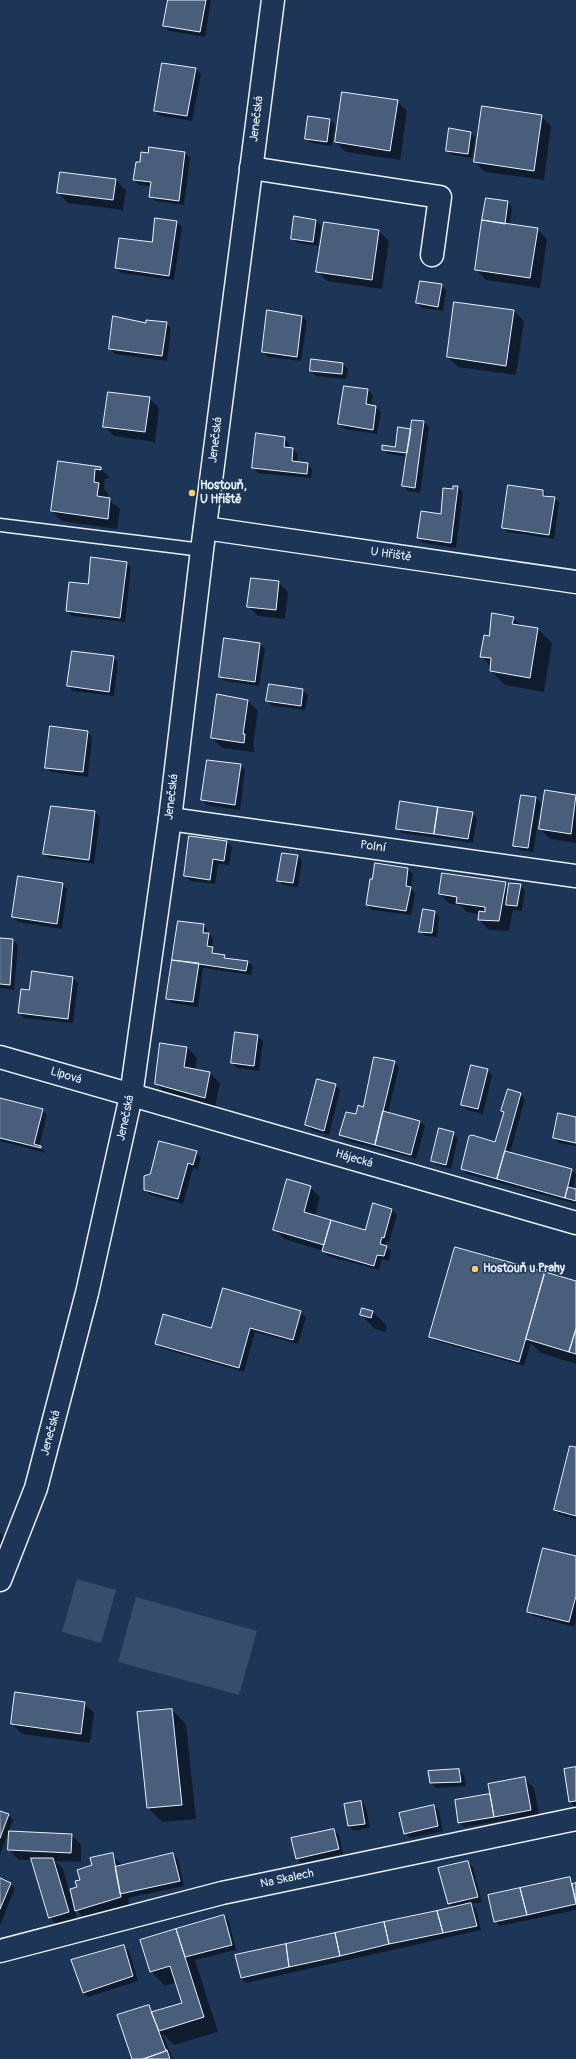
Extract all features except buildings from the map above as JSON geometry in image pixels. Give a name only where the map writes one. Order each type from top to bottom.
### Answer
[{"type":"street","name":"Jenečská","points":[[0,1580],[36,1488],[87,1293],[131,1096],[170,819],[202,550],[273,0]]},
{"type":"street","points":[[251,168],[440,197],[432,255]]},
{"type":"street","name":"U Hřiště","points":[[205,528],[576,582]]},
{"type":"street","name":"Polní","points":[[170,819],[576,876]]},
{"type":"street","name":"Lipová","points":[[0,1057],[131,1096]]},
{"type":"street","name":"Hájecká","points":[[131,1096],[576,1223]]},
{"type":"street","name":"Na Skalech","points":[[0,1951],[222,1893],[576,1819]]},
{"type":"lane","points":[[0,525],[202,550]]},
{"type":"shaded area","points":[[77,1579],[116,1590],[101,1643],[62,1632]]},
{"type":"shaded area","points":[[136,1597],[257,1631],[239,1695],[118,1662]]},
{"type":"place","name":"Hostouň, U Hřiště","points":[[192,493]]},
{"type":"place","name":"Hostouň u Prahy","points":[[475,1269]]}]
